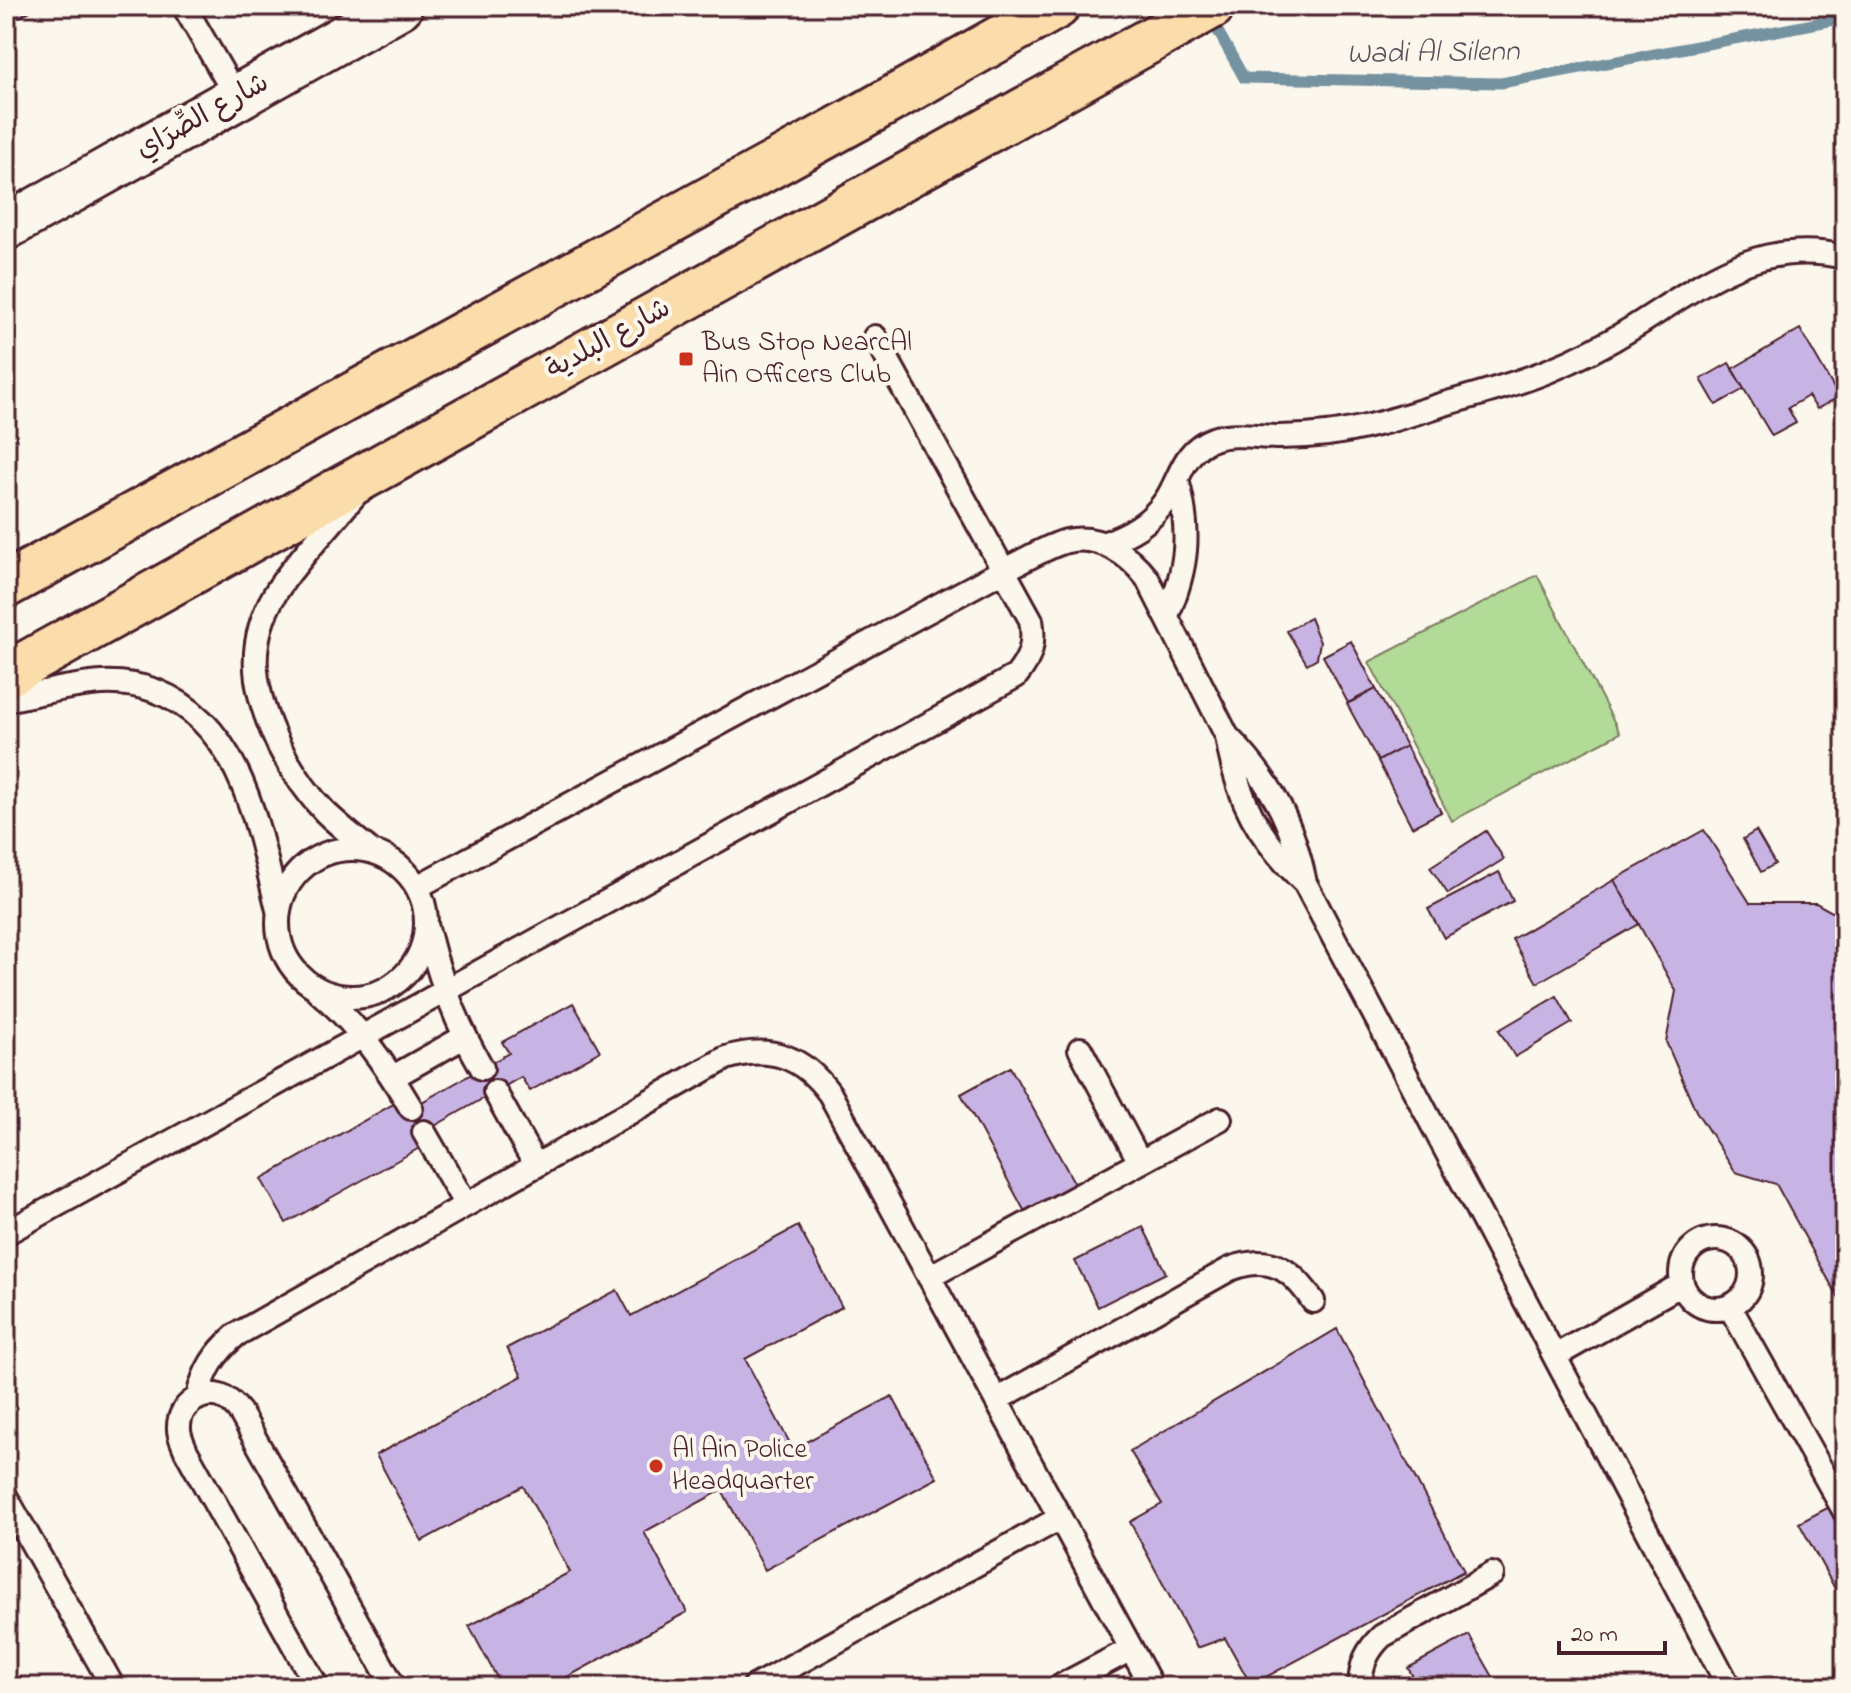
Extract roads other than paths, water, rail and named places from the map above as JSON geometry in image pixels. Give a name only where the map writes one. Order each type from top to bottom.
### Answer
[{"type":"main road","points":[[6,585],[1057,6]]},
{"type":"main road","name":"شارع البلدية","points":[[6,675],[1212,6]]},
{"type":"street","name":"شارع الصِّرَاي","points":[[6,227],[400,6]]},
{"type":"lane","points":[[184,6],[237,98]]},
{"type":"lane","points":[[1103,544],[1123,537],[1147,521],[1167,498],[1188,457],[1213,439],[1326,434],[1405,418],[1549,371],[1630,330],[1736,265],[1780,254],[1845,257]]},
{"type":"lane","points":[[6,1233],[1016,676],[1026,665],[1032,650],[1034,635],[1031,620],[875,337]]},
{"type":"lane","points":[[377,468],[275,593],[261,625],[255,660],[256,685],[263,710],[287,761],[304,787],[347,832],[406,871],[417,887],[445,991],[464,1037],[482,1068]]},
{"type":"lane","points":[[1167,615],[1180,583],[1186,549],[1187,526],[1177,480]]},
{"type":"lane","points":[[417,887],[1004,570],[1066,541],[1085,540],[1120,552],[1135,563],[1147,578],[1227,736],[1264,778],[1278,802],[1290,828],[1305,883],[1729,1687]]},
{"type":"lane","points":[[6,700],[103,683],[146,688],[186,707],[218,739],[241,780],[254,815],[279,912]]},
{"type":"lane","points":[[1227,736],[1231,764],[1251,817],[1266,841],[1305,883]]},
{"type":"lane","points":[[372,851],[351,848],[311,860],[296,874],[284,892],[279,912],[279,933],[284,954],[296,971],[363,1036],[411,1108]]},
{"type":"lane","points":[[312,986],[332,995],[355,997],[377,993],[396,982],[412,967],[422,947],[426,925]]},
{"type":"lane","points":[[393,1077],[464,1037]]},
{"type":"lane","points":[[1080,1049],[1140,1162]]},
{"type":"lane","points":[[198,1397],[210,1362],[236,1335],[726,1058],[741,1053],[773,1053],[790,1058],[806,1067],[830,1094],[1152,1687]]},
{"type":"lane","points":[[495,1092],[536,1166]]},
{"type":"lane","points":[[929,1277],[1220,1119]]},
{"type":"lane","points":[[424,1132],[466,1205]]},
{"type":"lane","points":[[1713,1238],[1725,1239],[1746,1254],[1751,1265],[1748,1290],[1730,1307],[1718,1310],[1706,1308],[1687,1295],[1682,1284],[1683,1259],[1700,1242],[1713,1238]]},
{"type":"lane","points":[[996,1400],[1230,1269],[1246,1263],[1278,1266],[1291,1274],[1313,1301]]},
{"type":"lane","points":[[1555,1356],[1682,1284]]},
{"type":"lane","points":[[1730,1307],[1845,1512]]},
{"type":"lane","points":[[317,1687],[186,1451],[179,1426],[181,1414],[198,1397],[210,1394],[222,1397],[240,1412],[394,1687]]},
{"type":"lane","points":[[6,1497],[113,1687]]},
{"type":"lane","points":[[754,1687],[1060,1518]]},
{"type":"lane","points":[[1361,1687],[1365,1657],[1382,1636],[1492,1574]]},
{"type":"lane","points":[[1059,1687],[1131,1649]]},
{"type":"waterway","name":"Wadi Al Silenn","points":[[1210,17],[1244,78],[1501,83],[1845,18]]},
{"type":"place","name":"Bus Stop NearcAl Ain Officers Club","points":[[686,359]]},
{"type":"place","name":"Al Ain Police Headquarter","points":[[656,1466]]}]
